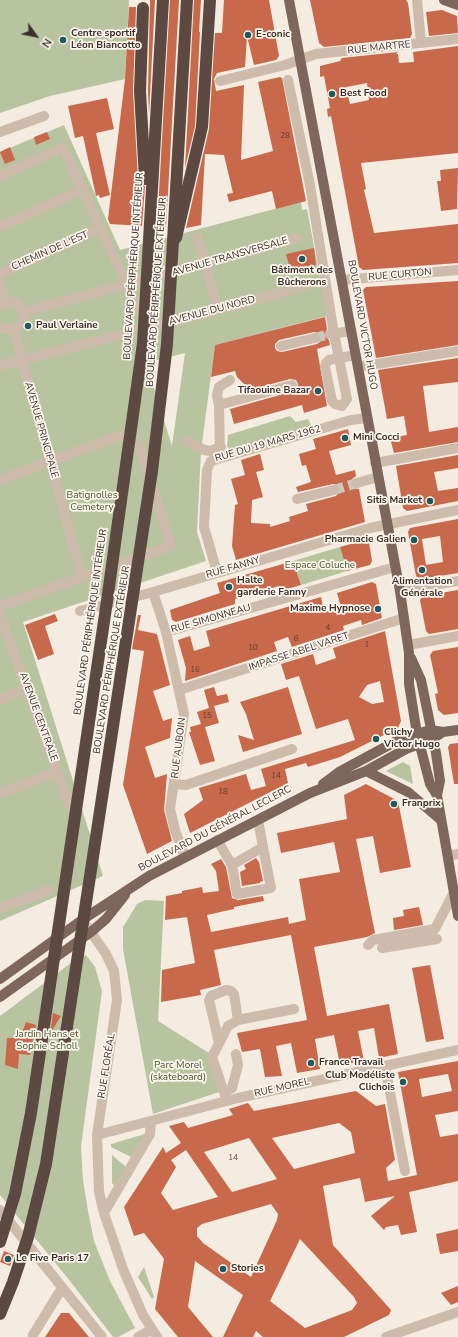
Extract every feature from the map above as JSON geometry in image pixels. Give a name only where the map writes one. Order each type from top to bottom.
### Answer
[{"type":"highway","name":"BOULEVARD PÉRIPHÉRIQUE INTÉRIEUR","points":[[0,1242],[15,1194],[23,1156],[64,892],[142,350],[163,0]]},
{"type":"highway","name":"BOULEVARD PÉRIPHÉRIQUE EXTÉRIEUR","points":[[0,1314],[13,1282],[28,1237],[48,1156],[152,471],[167,344],[187,0]]},
{"type":"highway","points":[[173,253],[202,127],[210,0]]},
{"type":"highway","points":[[143,4],[140,92],[148,232]]},
{"type":"main road","name":"BOULEVARD VICTOR HUGO","points":[[290,0],[356,355],[366,418],[400,591],[408,649],[410,684],[418,739],[430,784],[437,795]]},
{"type":"main road","points":[[444,0],[458,5]]},
{"type":"main road","name":"BOULEVARD VICTOR HUGO","points":[[408,649],[421,680],[440,781],[437,795],[441,820],[453,855],[454,892],[458,916]]},
{"type":"main road","name":"BOULEVARD DU GÉNÉRAL LECLERC","points":[[132,888],[149,876],[310,793],[366,770],[418,739],[443,732],[458,730]]},
{"type":"main road","name":"BOULEVARD DU GÉNÉRAL LECLERC","points":[[310,793],[339,772],[402,738],[418,739]]},
{"type":"main road","points":[[366,770],[408,792],[441,820]]},
{"type":"main road","points":[[0,997],[91,932],[106,918],[132,888]]},
{"type":"main road","points":[[0,979],[82,920],[132,888]]},
{"type":"street","points":[[416,0],[421,44]]},
{"type":"street","name":"RUE MARTRE","points":[[220,81],[301,61],[316,54],[458,39]]},
{"type":"street","points":[[288,80],[310,185],[332,334],[339,358],[356,355]]},
{"type":"street","points":[[0,132],[44,116]]},
{"type":"street","points":[[0,176],[63,148],[142,317],[152,327]]},
{"type":"street","points":[[310,185],[324,182]]},
{"type":"street","points":[[0,227],[82,190]]},
{"type":"street","name":"CHEMIN DE L'EST","points":[[0,274],[100,228]]},
{"type":"street","points":[[197,236],[206,264],[217,310]]},
{"type":"street","name":"AVENUE TRANSVERSALE","points":[[24,312],[206,264],[297,238]]},
{"type":"street","name":"RUE CURTON","points":[[342,280],[458,270]]},
{"type":"street","points":[[0,282],[3,304],[17,304],[24,312],[23,322],[14,329],[4,329],[0,327]]},
{"type":"street","name":"AVENUE DU NORD","points":[[0,366],[308,285]]},
{"type":"street","name":"AVENUE PRINCIPALE","points":[[14,329],[82,577]]},
{"type":"street","points":[[332,334],[351,331]]},
{"type":"street","points":[[281,346],[315,338]]},
{"type":"street","points":[[358,367],[458,351]]},
{"type":"street","points":[[187,441],[204,450],[220,453],[219,405],[217,395],[219,387],[230,380]]},
{"type":"street","points":[[219,405],[292,385]]},
{"type":"street","name":"RUE DU 19 MARS 1962","points":[[217,572],[204,527],[208,467],[214,459],[220,453],[351,420],[366,418]]},
{"type":"street","points":[[0,480],[122,435],[140,448],[171,546],[0,606]]},
{"type":"street","points":[[375,463],[458,448]]},
{"type":"street","points":[[357,483],[378,477]]},
{"type":"street","points":[[297,499],[334,490]]},
{"type":"street","name":"RUE FANNY","points":[[80,611],[154,592],[217,572],[387,524],[458,510]]},
{"type":"street","name":"RUE SIMONNEAU","points":[[166,632],[395,567]]},
{"type":"street","points":[[400,591],[458,581]]},
{"type":"street","name":"RUE AUBOIN","points":[[154,592],[166,632],[184,714],[170,809],[174,830],[185,857]]},
{"type":"street","name":"AVENUE CENTRALE","points":[[0,615],[75,820]]},
{"type":"street","name":"IMPASSE ABEL VARET","points":[[179,690],[404,618]]},
{"type":"street","points":[[408,649],[458,636]]},
{"type":"street","points":[[0,699],[27,689]]},
{"type":"street","points":[[174,784],[186,785],[292,749]]},
{"type":"street","points":[[0,793],[58,772]]},
{"type":"street","points":[[217,840],[232,865],[237,894],[271,888],[258,820]]},
{"type":"street","points":[[232,865],[263,847]]},
{"type":"street","points":[[0,908],[49,890]]},
{"type":"street","points":[[368,945],[373,940],[435,929],[454,892]]},
{"type":"street","name":"RUE FLORÉAL","points":[[82,920],[106,954],[114,971],[118,1000],[97,1135],[99,1192],[105,1217],[131,1289],[154,1333]]},
{"type":"street","points":[[382,948],[437,939]]},
{"type":"street","points":[[218,1043],[209,1000],[210,996],[226,990],[232,991],[234,994],[238,1020]]},
{"type":"street","points":[[226,1096],[212,1057],[228,1026],[238,1020],[294,1009]]},
{"type":"street","name":"RUE MOREL","points":[[97,1135],[153,1121],[226,1096],[386,1066],[458,1050]]},
{"type":"street","points":[[226,1096],[232,1088],[238,1065],[236,1054]]},
{"type":"street","points":[[386,1066],[405,1171]]},
{"type":"street","points":[[105,1217],[150,1134],[153,1121]]},
{"type":"street","points":[[0,1210],[102,1337]]},
{"type":"street","points":[[33,1335],[62,1288]]},
{"type":"street","points":[[386,1337],[456,1313]]},
{"type":"street","points":[[138,1337],[154,1333]]},
{"type":"green space","name":"Centre sportif Léon Biancotto","points":[[0,0],[129,0],[125,79],[50,96],[0,113]]},
{"type":"green space","name":"Batignolles Cemetery","points":[[64,125],[120,250],[301,202],[302,210],[307,209],[327,316],[215,345],[201,451],[197,532],[206,561],[23,622],[103,876],[0,921],[0,152]],"holes":[[[185,353],[172,446],[145,363]]]},
{"type":"green space","points":[[290,416],[296,422],[308,419],[312,427],[233,450],[227,447],[228,435]]},
{"type":"green space","name":"Espace Coluche","points":[[340,547],[347,571],[301,585],[293,561]]},
{"type":"green space","points":[[403,762],[410,766],[413,784],[386,771]]},
{"type":"green space","name":"Parc Morel (skateboard)","points":[[145,900],[164,901],[158,1021],[209,1053],[219,1092],[153,1114],[123,949],[123,927],[137,904]]},
{"type":"green space","name":"Jardin Hans et Sophie Scholl","points":[[86,955],[95,967],[102,991],[81,1146],[83,1180],[94,1241],[110,1281],[135,1328],[118,1337],[113,1337],[70,1281],[0,1195],[0,1016],[79,957]]},
{"type":"green space","points":[[145,1134],[131,1157],[111,1147],[111,1144]]},
{"type":"green space","points":[[112,1155],[126,1167],[115,1187],[112,1183]]},
{"type":"green space","points":[[144,1267],[154,1297],[152,1299],[138,1277]]},
{"type":"building","points":[[150,0],[155,0],[149,114],[148,91]]},
{"type":"building","points":[[170,0],[179,0],[166,227],[157,227]]},
{"type":"building","points":[[194,0],[201,0],[195,126],[185,168]]},
{"type":"building","points":[[224,0],[269,0],[279,56],[276,60],[254,65],[247,36],[245,67],[217,73],[214,79],[216,91],[244,85],[241,160],[273,151],[258,82],[280,77],[282,78],[306,201],[276,209],[272,191],[229,202],[227,194],[233,193],[224,155],[205,154],[201,225],[186,228],[209,129],[215,33],[222,33]]},
{"type":"building","points":[[310,0],[406,0],[408,3],[412,34],[410,38],[324,47],[319,43]]},
{"type":"building","points":[[129,7],[136,7],[133,91],[138,179],[139,183],[145,186],[142,226],[110,224],[108,219],[125,79]]},
{"type":"building","points":[[442,10],[457,16],[458,33],[429,36],[426,12]]},
{"type":"building","points":[[458,46],[458,153],[361,163],[366,189],[364,190],[374,233],[458,224],[458,263],[363,270],[359,267],[331,116],[328,117],[327,109],[330,108],[324,76],[320,77],[320,66],[340,61],[342,58],[398,52],[396,54],[398,54],[399,63],[414,62],[413,52]],"holes":[[[367,83],[369,100],[350,104],[346,87]]]},
{"type":"building","points":[[107,98],[114,129],[96,133],[110,195],[100,198],[99,195],[96,196],[83,136],[75,138],[68,106]]},
{"type":"building","points":[[47,132],[50,139],[36,145],[34,137]]},
{"type":"building","points":[[10,147],[15,160],[5,164],[0,152]]},
{"type":"building","points":[[458,168],[457,209],[441,211],[437,181],[441,181],[440,170]]},
{"type":"building","name":"Bâtiment des Bûcherons","points":[[314,248],[316,265],[291,272],[286,254]]},
{"type":"building","points":[[458,281],[458,345],[376,358],[363,290],[366,287]]},
{"type":"building","points":[[325,317],[327,329],[324,335],[329,340],[330,345],[317,349],[327,406],[304,413],[302,405],[234,424],[230,409],[294,391],[297,389],[298,384],[296,380],[290,379],[245,391],[244,384],[237,377],[235,371],[211,377],[215,345]],"holes":[[[314,332],[319,333],[321,337],[320,342],[317,344],[282,352],[277,351],[275,348],[275,344],[279,340]]]},
{"type":"building","points":[[458,358],[458,382],[423,386],[429,432],[458,427],[458,442],[394,453],[390,438],[407,435],[404,416],[387,419],[378,370]]},
{"type":"building","points":[[348,429],[351,445],[329,451],[336,475],[355,470],[356,476],[352,479],[351,484],[353,488],[359,489],[365,522],[236,560],[232,546],[235,505],[238,504],[231,479],[245,475],[241,460],[260,454],[264,470],[256,472],[263,497],[252,500],[251,523],[270,524],[270,527],[290,521],[289,517],[308,511],[306,504],[336,496],[340,491],[338,485],[333,484],[298,492],[296,487],[311,482],[306,465],[302,466],[299,454],[316,449],[313,439]]},
{"type":"building","points":[[458,455],[458,468],[434,472],[438,491],[458,488],[458,501],[407,511],[403,508],[396,466]]},
{"type":"building","points":[[458,519],[458,573],[420,579],[416,576],[408,532],[410,528]],"holes":[[[440,536],[443,562],[426,565],[422,539]]]},
{"type":"building","points":[[365,540],[369,543],[372,561],[370,565],[347,571],[340,547]]},
{"type":"building","points":[[293,561],[301,585],[280,591],[279,586],[235,599],[235,604],[176,622],[172,620],[170,610],[220,593],[217,583]]},
{"type":"building","points":[[372,582],[376,584],[382,618],[362,625],[361,620],[343,626],[344,630],[292,647],[288,637],[274,642],[277,651],[185,681],[186,668],[178,640],[190,636],[194,651],[210,646],[206,631],[321,597],[324,612],[341,607],[337,593]]},
{"type":"building","points":[[458,590],[458,629],[429,634],[426,631],[420,600],[423,596]]},
{"type":"building","points":[[55,614],[58,621],[45,626],[54,654],[38,660],[25,625]]},
{"type":"building","points":[[138,615],[141,615],[138,630],[157,634],[170,685],[153,691],[163,721],[172,718],[170,738],[145,747],[155,778],[167,774],[164,810],[172,841],[147,854],[123,785],[144,651],[132,649]]},
{"type":"building","points":[[385,631],[401,721],[398,728],[340,757],[308,767],[306,763],[285,769],[288,783],[190,833],[184,814],[203,800],[199,788],[246,774],[251,790],[266,786],[261,769],[355,740],[348,719],[316,729],[299,676],[286,680],[281,664],[313,654],[316,665],[336,658],[333,648]],"holes":[[[380,681],[384,702],[372,704],[359,697],[367,685]]]},
{"type":"building","points":[[458,647],[458,713],[444,715],[438,710],[435,694],[438,693],[430,655],[433,651]]},
{"type":"building","points":[[214,687],[217,696],[227,694],[229,702],[214,706],[219,723],[205,727],[215,761],[200,765],[189,732],[191,732],[190,727],[201,724],[197,712],[209,708],[204,690]]},
{"type":"building","points":[[288,687],[302,734],[243,752],[238,735],[254,740],[246,714],[240,702]]},
{"type":"building","points":[[458,743],[458,784],[454,784],[448,747],[450,744]]},
{"type":"building","points":[[366,784],[398,801],[411,867],[380,873],[373,836],[356,839],[375,933],[367,937],[314,947],[327,1016],[389,1004],[398,1054],[379,1058],[374,1028],[358,1031],[364,1061],[340,1065],[334,1035],[315,1039],[320,1069],[297,1073],[291,1043],[276,1046],[282,1076],[265,1077],[260,1049],[242,1052],[237,1033],[307,1020],[291,935],[214,950],[221,985],[200,990],[201,995],[161,1002],[162,970],[195,963],[187,917],[165,920],[166,896],[202,887],[203,893],[219,891],[216,871],[211,864],[221,859],[226,867],[232,898],[238,900],[263,896],[264,901],[234,907],[234,909],[207,915],[211,932],[288,917],[289,924],[306,920],[299,879],[340,872],[334,842],[281,853],[277,833],[347,819],[344,795]]},
{"type":"building","points":[[256,858],[259,862],[263,881],[260,883],[242,886],[240,872],[246,869],[244,865]]},
{"type":"building","points":[[419,907],[423,925],[394,930],[393,918],[404,916],[403,910]]},
{"type":"building","points":[[430,965],[444,1039],[426,1042],[412,968]]},
{"type":"building","points":[[53,1013],[61,1016],[50,1034]]},
{"type":"building","points":[[26,1022],[36,1025],[30,1055],[19,1054],[18,1069],[5,1065],[7,1038],[20,1038]]},
{"type":"building","points":[[458,1061],[458,1111],[435,1115],[440,1137],[458,1134],[458,1181],[409,1192],[417,1232],[401,1235],[398,1225],[386,1227],[384,1230],[371,1216],[395,1196],[365,1202],[360,1178],[323,1186],[333,1245],[391,1310],[389,1315],[344,1337],[263,1337],[256,1331],[253,1337],[223,1337],[243,1295],[195,1261],[188,1307],[213,1337],[178,1337],[155,1309],[164,1259],[144,1233],[134,1236],[124,1207],[163,1147],[166,1153],[181,1143],[169,1126],[184,1122],[188,1128],[233,1115],[229,1109],[248,1103],[254,1111],[356,1091],[376,1106],[385,1104],[395,1160],[386,1168],[388,1181],[417,1175],[398,1072]],"holes":[[[448,1074],[452,1091],[422,1097],[419,1079]],[[339,1123],[351,1132],[355,1153],[294,1169],[272,1138]],[[249,1138],[277,1179],[232,1192],[204,1152]],[[186,1150],[218,1197],[173,1210],[161,1193],[176,1167],[171,1160]],[[271,1204],[278,1214],[277,1220],[251,1277],[203,1243],[197,1236],[197,1228],[202,1224]],[[300,1239],[354,1297],[357,1303],[352,1310],[305,1328],[270,1301]]]},
{"type":"building","points":[[458,1229],[458,1251],[440,1254],[436,1234]]},
{"type":"building","name":"Le Five Paris 17","points":[[4,1251],[14,1255],[10,1266],[0,1262]]},
{"type":"building","points":[[458,1286],[458,1302],[451,1305],[441,1293]]},
{"type":"building","points":[[61,1313],[69,1313],[89,1337],[45,1337]]},
{"type":"tunnel","points":[[315,338],[330,334]]},
{"type":"tunnel","points":[[334,490],[357,483]]},
{"type":"place","name":"E-conic","points":[[248,35]]},
{"type":"place","name":"Centre sportif Léon Biancotto","points":[[63,40]]},
{"type":"place","name":"Best Food","points":[[332,94]]},
{"type":"place","name":"Bâtiment des Bûcherons","points":[[302,259]]},
{"type":"place","name":"Paul Verlaine","points":[[28,326]]},
{"type":"place","name":"Tifaouine Bazar","points":[[318,391]]},
{"type":"place","name":"Mini Cocci","points":[[345,438]]},
{"type":"place","name":"Sitis Market","points":[[430,501]]},
{"type":"place","name":"Pharmacie Galien","points":[[414,540]]},
{"type":"place","name":"Alimentation Générale","points":[[422,570]]},
{"type":"place","name":"Halte garderie Fanny","points":[[229,587]]},
{"type":"place","name":"Maxime Hypnose","points":[[378,609]]},
{"type":"place","name":"Clichy Victor Hugo","points":[[376,739]]},
{"type":"place","name":"Franprix","points":[[394,804]]},
{"type":"place","name":"France Travail","points":[[311,1063]]},
{"type":"place","name":"Club Modéliste Clichois","points":[[403,1082]]},
{"type":"place","name":"Le Five Paris 17","points":[[8,1259]]},
{"type":"place","name":"Stories","points":[[223,1269]]}]
